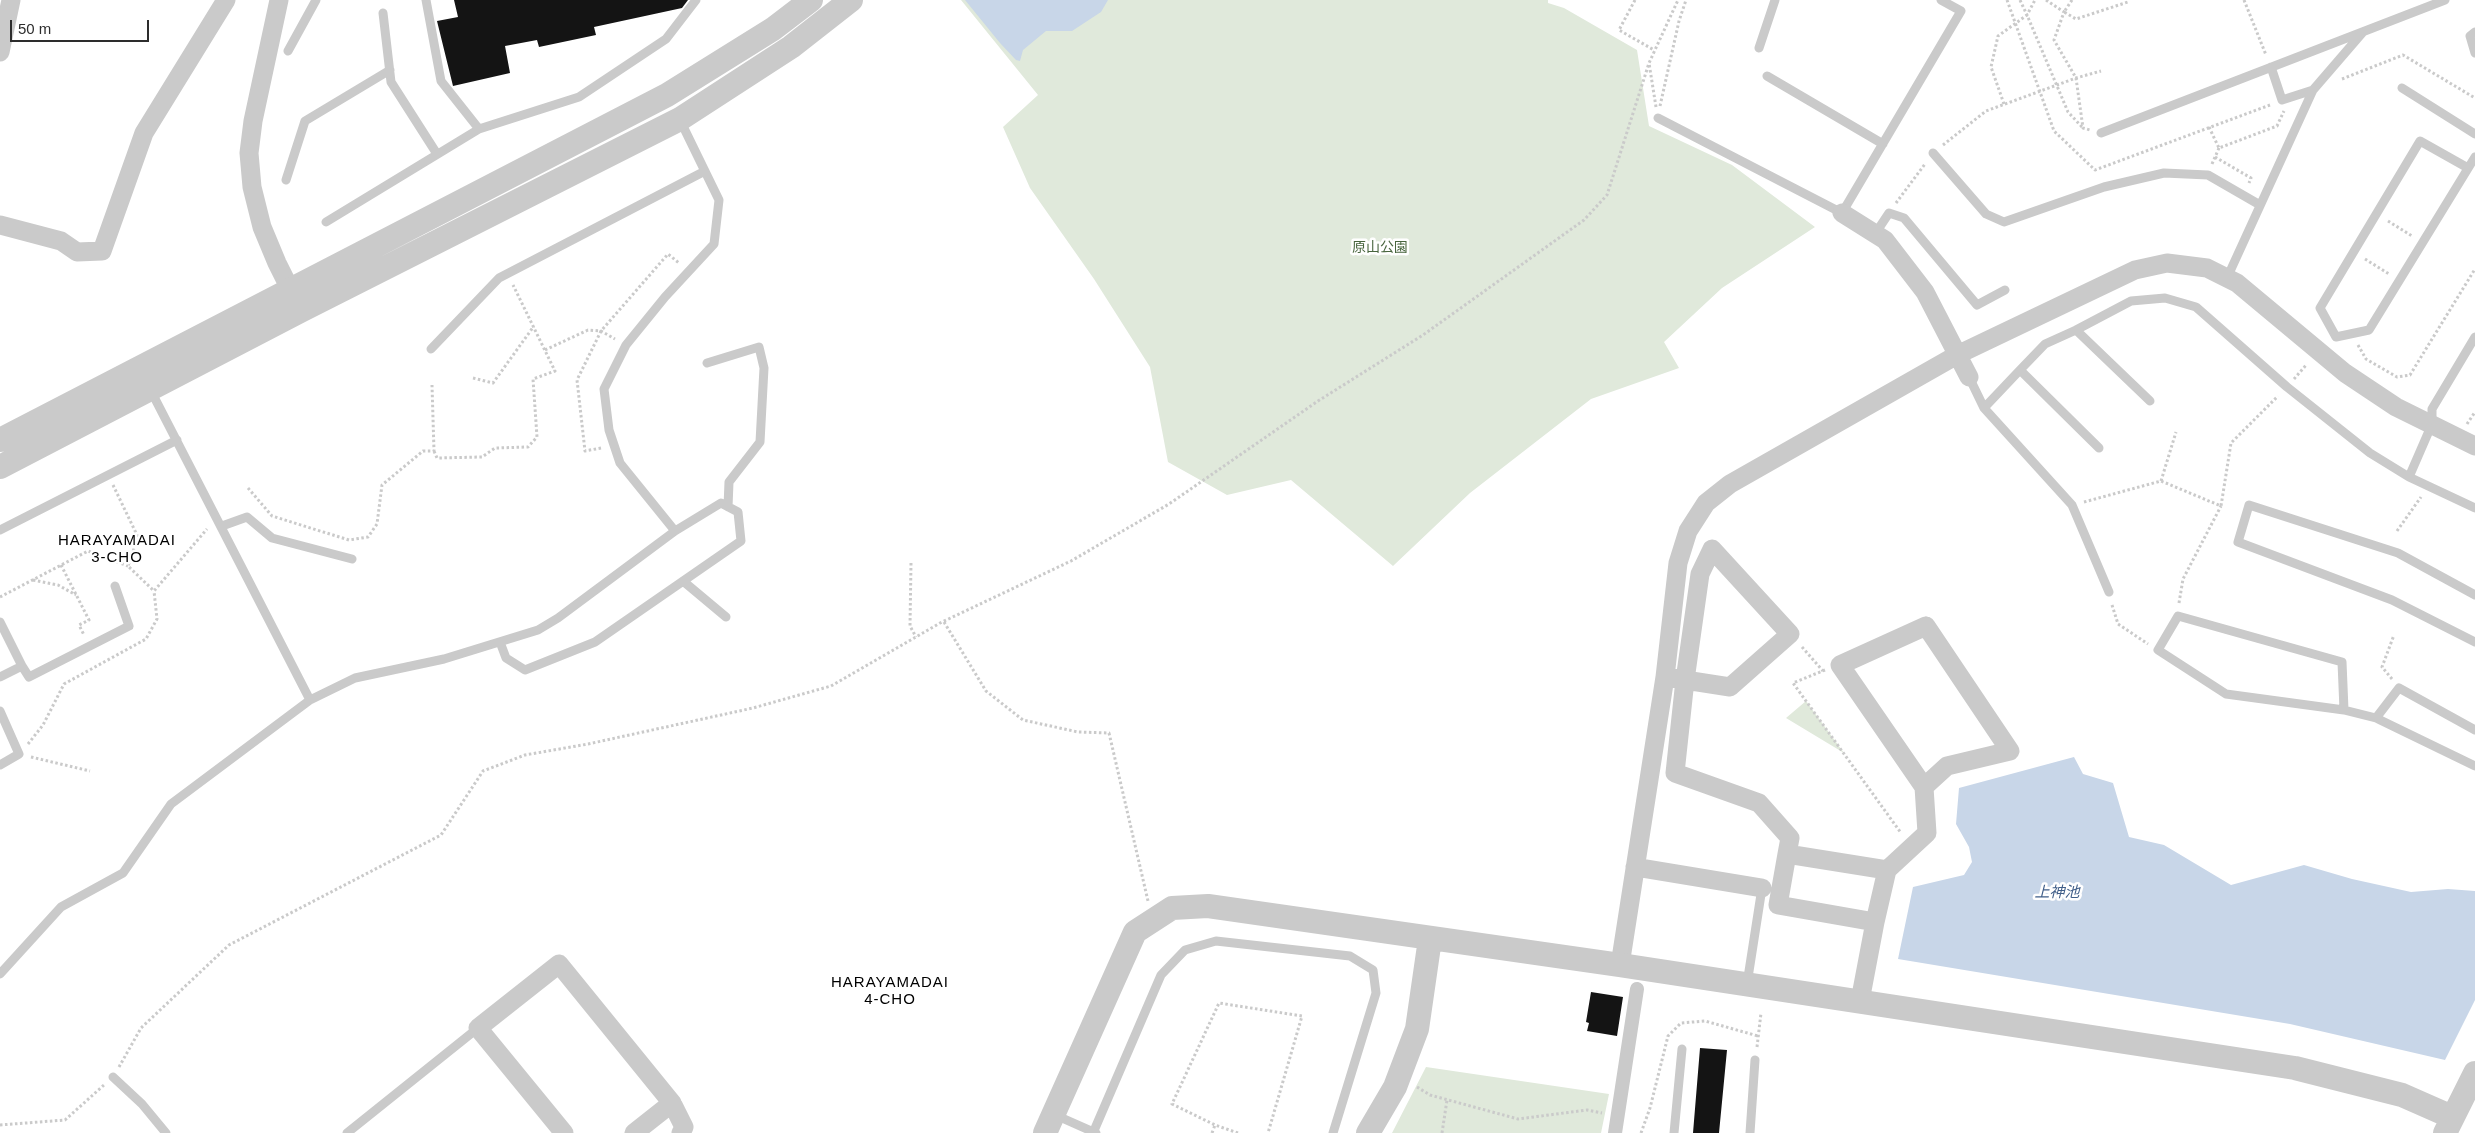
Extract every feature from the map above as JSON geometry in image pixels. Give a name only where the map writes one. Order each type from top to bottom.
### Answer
[{"type":"street","points":[[0,52],[10,0]]},
{"type":"street","points":[[0,225],[61,241],[77,252],[102,251],[144,133],[226,0]]},
{"type":"street","points":[[279,0],[253,121],[249,153],[252,186],[262,227],[290,289],[302,310]]},
{"type":"street","points":[[0,440],[667,95],[773,29],[811,0]]},
{"type":"street","points":[[0,467],[302,310],[680,119],[791,47],[851,0]]},
{"type":"street","points":[[1842,213],[1885,240],[1924,292],[1970,377]]},
{"type":"street","points":[[1620,965],[1665,677],[1678,563],[1688,530],[1706,503],[1730,484],[1957,355],[2135,270],[2167,263],[2207,268],[2237,283],[2281,317],[2345,373],[2396,406],[2475,446]]},
{"type":"street","points":[[1665,677],[1685,680],[1730,686],[1790,634],[1712,549],[1700,574],[1685,680],[1675,773],[1759,803],[1790,838],[1778,905],[1875,922]]},
{"type":"street","points":[[1860,1001],[1887,870],[1927,833],[1924,787],[1831,668],[1926,626],[2010,751],[1947,766],[1924,787]]},
{"type":"street","points":[[1787,854],[1887,870]]},
{"type":"street","points":[[1635,867],[1762,888]]},
{"type":"street","points":[[1049,1124],[1136,932],[1172,908],[1208,906],[1620,965],[2295,1068],[2402,1095],[2453,1128],[2475,1073]]},
{"type":"street","points":[[1368,1133],[1395,1087],[1418,1029],[1430,939]]},
{"type":"street","points":[[564,1133],[478,1028],[559,964],[672,1103],[684,1127],[681,1133]]},
{"type":"street","points":[[1615,1133],[1637,989]]},
{"type":"street","points":[[634,1133],[672,1103]]},
{"type":"lane","points":[[288,50],[316,0]]},
{"type":"lane","points":[[426,0],[441,81],[478,128]]},
{"type":"lane","points":[[326,222],[478,128],[579,97],[666,39],[696,0]]},
{"type":"lane","points":[[1759,48],[1775,0]]},
{"type":"lane","points":[[1658,118],[1842,213],[1960,11],[1941,0]]},
{"type":"lane","points":[[2101,133],[2445,0]]},
{"type":"lane","points":[[382,13],[391,82],[437,154]]},
{"type":"lane","points":[[2227,278],[2313,90],[2365,31]]},
{"type":"lane","points":[[2475,32],[2470,36],[2475,53]]},
{"type":"lane","points":[[2271,67],[2282,100],[2313,90]]},
{"type":"lane","points":[[286,180],[305,121],[390,70]]},
{"type":"lane","points":[[1767,76],[1883,144]]},
{"type":"lane","points":[[2402,88],[2475,134]]},
{"type":"lane","points":[[675,531],[620,463],[609,430],[604,389],[626,345],[664,297],[714,244],[719,200],[680,119]]},
{"type":"lane","points":[[2468,168],[2420,141],[2320,308],[2336,336],[2369,330],[2475,157]]},
{"type":"lane","points":[[1933,153],[1986,214],[2004,222],[2104,187],[2164,173],[2208,174],[2260,205]]},
{"type":"lane","points":[[431,349],[499,278],[705,171]]},
{"type":"lane","points":[[1876,234],[1889,213],[1904,218],[1977,306],[2005,290]]},
{"type":"lane","points":[[1984,408],[2045,344],[2131,301],[2165,298],[2196,307],[2287,387],[2370,453],[2409,477],[2475,508]]},
{"type":"lane","points":[[2076,330],[2150,401]]},
{"type":"lane","points":[[2409,477],[2432,424],[2432,409],[2475,337]]},
{"type":"lane","points":[[707,363],[759,346],[764,368],[760,442],[729,482],[728,507]]},
{"type":"lane","points":[[2020,370],[2099,448]]},
{"type":"lane","points":[[1970,377],[1984,408],[2072,505],[2109,592]]},
{"type":"lane","points":[[150,389],[310,700]]},
{"type":"lane","points":[[0,530],[177,440]]},
{"type":"lane","points":[[0,974],[61,906],[123,873],[172,804],[310,700],[355,678],[444,659],[538,630],[558,618],[675,531],[721,503],[738,512],[741,541],[595,642],[525,670],[506,658],[500,642]]},
{"type":"lane","points":[[2475,595],[2398,553],[2249,505],[2238,542],[2392,600],[2475,642]]},
{"type":"lane","points":[[222,526],[247,517],[272,538],[352,559]]},
{"type":"lane","points":[[684,581],[726,617]]},
{"type":"lane","points":[[0,622],[29,677],[129,626],[115,586]]},
{"type":"lane","points":[[2344,710],[2342,662],[2178,616],[2158,650],[2226,694],[2344,710],[2376,718],[2475,766]]},
{"type":"lane","points":[[0,677],[22,666]]},
{"type":"lane","points":[[2376,718],[2398,688],[2475,730]]},
{"type":"lane","points":[[0,711],[20,754],[0,765]]},
{"type":"lane","points":[[1746,984],[1762,888]]},
{"type":"lane","points":[[1049,1124],[1094,1133],[1161,975],[1185,950],[1216,941],[1350,956],[1373,970],[1376,994],[1334,1133]]},
{"type":"lane","points":[[346,1133],[478,1028]]},
{"type":"lane","points":[[1674,1133],[1682,1049]]},
{"type":"lane","points":[[1750,1133],[1755,1060]]},
{"type":"lane","points":[[113,1076],[142,1104],[166,1133]]},
{"type":"path","points":[[1635,0],[1619,30],[1654,50]]},
{"type":"path","points":[[0,1125],[64,1120],[113,1076],[141,1028],[229,945],[441,835],[484,771],[525,754],[588,744],[753,708],[831,686],[944,622],[1071,561],[1169,504],[1318,401],[1423,335],[1584,220],[1607,194],[1649,62],[1678,0]]},
{"type":"path","points":[[1658,118],[1679,20],[1686,0]]},
{"type":"path","points":[[2007,0],[2016,23]]},
{"type":"path","points":[[2020,0],[2054,86],[2068,112],[2083,128],[2101,133]]},
{"type":"path","points":[[2004,104],[1991,67],[1998,36],[2027,15],[2035,0]]},
{"type":"path","points":[[2046,0],[2076,19],[2133,0]]},
{"type":"path","points":[[2072,0],[2064,12],[2054,40],[2076,78],[2083,128]]},
{"type":"path","points":[[2244,0],[2271,67]]},
{"type":"path","points":[[1649,62],[1658,118]]},
{"type":"path","points":[[1889,213],[1933,153],[1986,111],[2076,78],[2101,72]]},
{"type":"path","points":[[2209,127],[2219,148],[2277,126],[2285,113],[2282,100]]},
{"type":"path","points":[[2215,158],[2251,178],[2244,195]]},
{"type":"path","points":[[2376,214],[2423,242]]},
{"type":"path","points":[[2353,253],[2399,280]]},
{"type":"path","points":[[2352,333],[2366,359],[2397,377],[2410,375],[2475,269]]},
{"type":"path","points":[[432,386],[434,451],[437,458],[482,458],[495,448],[528,446],[536,437],[533,379],[555,371],[507,274]]},
{"type":"path","points":[[473,378],[493,383],[534,326]]},
{"type":"path","points":[[545,350],[588,330],[601,331],[626,345]]},
{"type":"path","points":[[2178,616],[2183,579],[2222,506],[2231,443],[2287,387],[2318,351]]},
{"type":"path","points":[[2161,481],[2176,432]]},
{"type":"path","points":[[248,488],[272,516],[350,540],[368,537],[377,524],[382,485],[423,451],[434,451]]},
{"type":"path","points":[[108,475],[138,537],[128,566]]},
{"type":"path","points":[[2072,505],[2161,481],[2222,506]]},
{"type":"path","points":[[2398,531],[2429,487]]},
{"type":"path","points":[[154,591],[217,517]]},
{"type":"path","points":[[0,596],[88,550],[128,566],[154,591],[157,618],[146,639],[64,684],[43,725],[20,754],[90,771]]},
{"type":"path","points":[[911,564],[910,626],[916,637]]},
{"type":"path","points":[[62,565],[88,620],[79,625],[88,646]]},
{"type":"path","points":[[32,580],[58,585],[76,595]]},
{"type":"path","points":[[2109,592],[2118,624],[2158,650]]},
{"type":"path","points":[[944,622],[986,691],[1023,720],[1078,732],[1109,733],[1152,921]]},
{"type":"path","points":[[1790,634],[1831,668],[1793,683],[1911,847]]},
{"type":"path","points":[[2394,635],[2382,666],[2398,688]]},
{"type":"path","points":[[1238,1133],[1215,1125],[1172,1104],[1219,1003],[1302,1016],[1268,1133]]},
{"type":"path","points":[[1755,1060],[1761,1013]]},
{"type":"path","points":[[1416,1087],[1430,1095],[1518,1118],[1587,1110],[1618,1116]]},
{"type":"path","points":[[1442,1133],[1447,1100]]},
{"type":"path","points":[[1212,1133],[1215,1125]]},
{"type":"green space","name":"原山公園","points":[[961,0],[1548,0],[1548,3],[1564,8],[1637,50],[1649,126],[1732,165],[1815,227],[1722,288],[1664,342],[1679,368],[1591,399],[1470,493],[1393,566],[1291,480],[1227,495],[1168,462],[1150,367],[1094,279],[1030,188],[1003,127],[1038,95]]},
{"type":"green space","points":[[1806,701],[1844,753],[1786,718]]},
{"type":"green space","points":[[1426,1067],[1609,1094],[1601,1133],[1392,1133]]},
{"type":"water","points":[[965,0],[1108,0],[1101,12],[1072,31],[1046,31],[1023,50],[1020,61],[1016,60],[1000,43]]},
{"type":"water","name":"上神池","points":[[2074,757],[2083,774],[2113,783],[2129,837],[2164,845],[2231,885],[2304,865],[2352,879],[2411,892],[2448,889],[2475,891],[2475,1000],[2445,1060],[2290,1024],[1898,959],[1913,887],[1964,875],[1972,862],[1969,847],[1956,824],[1959,788]]},
{"type":"building","points":[[454,0],[688,0],[682,8],[594,27],[596,35],[539,47],[537,40],[505,46],[510,73],[453,86],[437,21],[458,17]]},
{"type":"building","points":[[1591,992],[1623,997],[1617,1036],[1587,1031],[1589,1023],[1586,1022]]},
{"type":"building","points":[[1700,1048],[1727,1050],[1719,1133],[1693,1133]]},
{"type":"district","name":"HARAYAMADAI 3-CHO","points":[[117,550]]},
{"type":"district","name":"HARAYAMADAI 4-CHO","points":[[890,992]]}]
